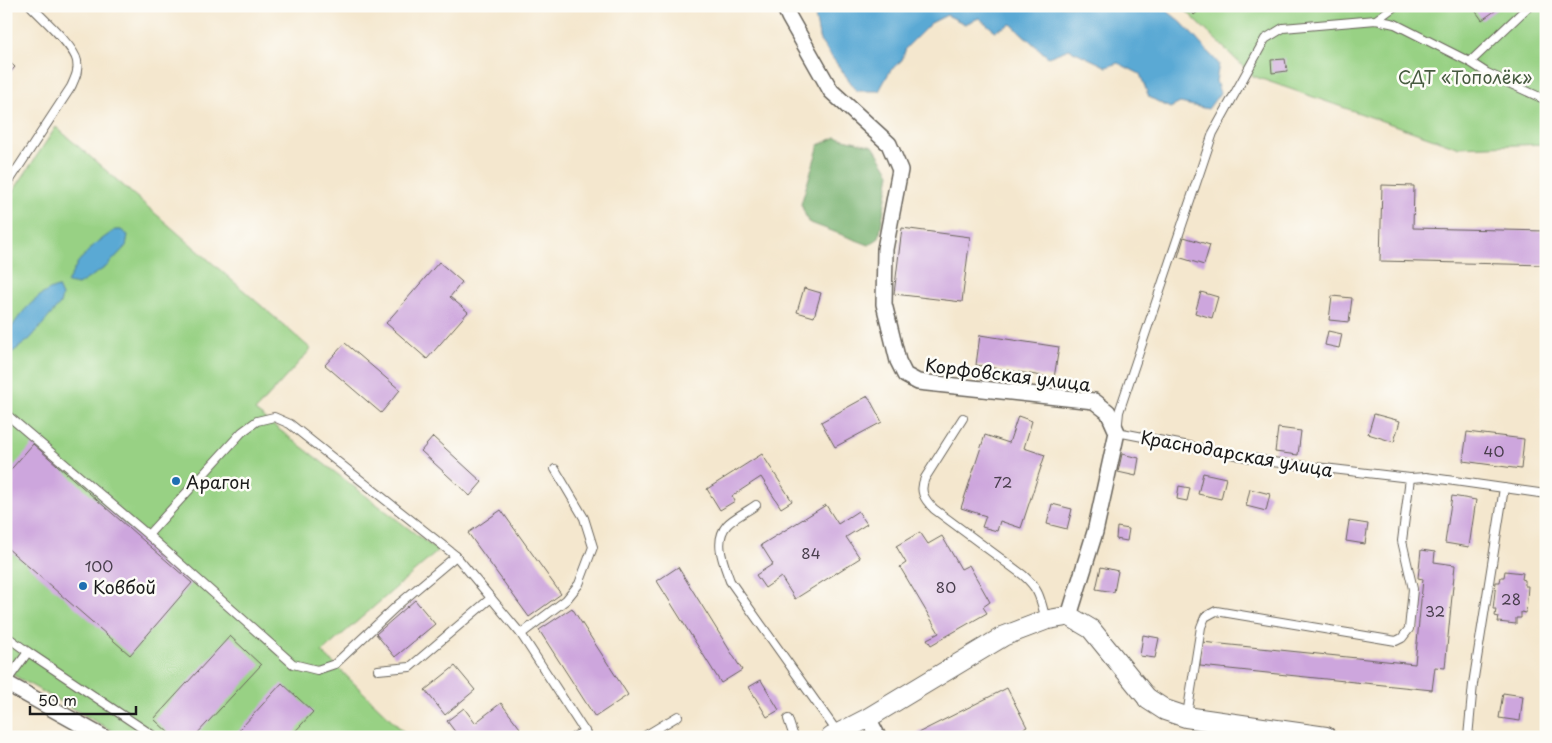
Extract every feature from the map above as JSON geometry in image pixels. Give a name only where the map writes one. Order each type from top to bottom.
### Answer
[{"type":"main road","points":[[1148,699],[1165,710],[1186,717],[1326,737]]},
{"type":"street","name":"Корфовская улица","points":[[785,7],[831,91],[889,144],[900,170],[885,249],[884,304],[898,361],[905,375],[918,382],[1094,401],[1108,412],[1116,432]]},
{"type":"street","name":"Краснодарская улица","points":[[1069,616],[1095,532],[1116,432]]},
{"type":"street","points":[[835,735],[868,718],[1004,636],[1046,620],[1069,616],[1091,629],[1148,699]]},
{"type":"street","points":[[6,682],[103,737]]},
{"type":"street","points":[[868,718],[878,737]]},
{"type":"lane","points":[[6,186],[71,87],[77,74],[78,62],[75,54],[31,6]]},
{"type":"lane","points":[[1376,20],[1395,6]]},
{"type":"lane","points":[[1470,62],[1529,6]]},
{"type":"lane","points":[[1116,432],[1119,412],[1213,133],[1265,40],[1283,28],[1376,20],[1395,24],[1470,62],[1487,73],[1546,100]]},
{"type":"lane","points":[[6,414],[148,535],[293,664],[317,670],[335,664],[400,603],[456,556]]},
{"type":"lane","points":[[148,535],[242,432],[257,421],[274,417],[290,424],[456,556],[521,634],[586,734],[574,737]]},
{"type":"lane","points":[[963,418],[925,478],[922,485],[922,493],[934,509],[1023,575],[1032,584],[1040,594],[1046,620]]},
{"type":"lane","name":"Краснодарская улица","points":[[1116,432],[1272,462],[1410,478],[1426,477],[1546,494]]},
{"type":"lane","points":[[521,634],[566,600],[579,584],[593,547],[584,518],[556,468]]},
{"type":"lane","points":[[1186,717],[1201,627],[1205,617],[1216,611],[1396,641],[1402,638],[1409,629],[1413,589],[1402,541],[1410,478]]},
{"type":"lane","points":[[1468,737],[1473,684],[1504,488]]},
{"type":"lane","points":[[756,505],[727,525],[719,538],[722,558],[730,581],[835,735]]},
{"type":"lane","points":[[378,670],[410,667],[491,598]]},
{"type":"lane","points":[[6,636],[156,737]]},
{"type":"lane","points":[[6,682],[28,652]]},
{"type":"lane","points":[[643,737],[678,716]]},
{"type":"lane","points":[[788,719],[794,737]]},
{"type":"green space","name":"СДТ «Тополёк»","points":[[1181,6],[1546,6],[1546,144],[1457,147],[1253,76]]},
{"type":"green space","name":"Арагон","points":[[56,127],[311,349],[255,411],[438,551],[322,652],[406,734],[403,737],[123,737],[6,671],[6,202]]},
{"type":"green space","points":[[836,137],[873,146],[890,173],[879,238],[869,245],[808,222],[801,204],[819,145]]},
{"type":"water","points":[[820,6],[1161,6],[1181,22],[1219,64],[1216,81],[1220,93],[1208,109],[1180,103],[1170,108],[1149,97],[1140,74],[1118,63],[1107,67],[1069,49],[1048,57],[1011,24],[995,31],[979,18],[965,24],[947,15],[931,23],[906,48],[902,60],[890,71],[879,91],[857,91],[820,41],[815,16]]},
{"type":"water","points":[[115,230],[121,230],[128,235],[126,246],[106,267],[78,285],[67,283],[78,262],[95,244]]},
{"type":"water","points":[[58,287],[62,296],[60,304],[30,339],[10,354],[6,353],[6,340],[21,315],[35,300]]},
{"type":"building","points":[[1186,6],[1199,6],[1201,9],[1194,15]]},
{"type":"building","points":[[1478,6],[1498,6],[1499,8],[1482,20],[1474,9]]},
{"type":"building","points":[[6,59],[15,67],[6,77]]},
{"type":"building","points":[[1285,59],[1287,71],[1272,73],[1271,60]]},
{"type":"building","points":[[1382,185],[1414,186],[1413,228],[1546,231],[1546,265],[1380,261]]},
{"type":"building","points":[[902,228],[970,237],[962,302],[894,294]]},
{"type":"building","points":[[1184,237],[1210,245],[1204,265],[1178,257]]},
{"type":"building","points":[[439,262],[462,282],[450,297],[468,312],[427,359],[386,323]]},
{"type":"building","points":[[804,288],[821,293],[814,317],[797,312]]},
{"type":"building","points":[[1201,292],[1218,297],[1212,318],[1195,313]]},
{"type":"building","points":[[1332,296],[1352,298],[1349,322],[1329,320]]},
{"type":"building","points":[[1328,331],[1342,334],[1339,348],[1325,345]]},
{"type":"building","points":[[980,335],[1059,347],[1054,378],[976,365]]},
{"type":"building","points":[[345,343],[400,390],[381,413],[325,365]]},
{"type":"building","points":[[868,396],[882,422],[835,447],[821,422]]},
{"type":"building","points":[[1374,414],[1400,421],[1394,442],[1368,434]]},
{"type":"building","points":[[1018,416],[1032,421],[1024,448],[1045,455],[1021,528],[1000,521],[997,531],[982,527],[986,516],[961,508],[985,435],[1009,443]]},
{"type":"building","points":[[1278,428],[1301,431],[1298,455],[1275,452]]},
{"type":"building","points":[[1467,432],[1524,439],[1521,469],[1463,461]]},
{"type":"building","points":[[433,437],[482,482],[470,496],[421,451]]},
{"type":"building","points":[[33,444],[192,583],[130,655],[6,547],[6,475]]},
{"type":"building","points":[[762,454],[792,501],[781,508],[761,477],[732,496],[735,501],[720,510],[707,489]]},
{"type":"building","points":[[1122,454],[1139,458],[1136,476],[1118,472]]},
{"type":"building","points":[[1203,473],[1226,478],[1221,499],[1198,494]]},
{"type":"building","points":[[1179,486],[1190,488],[1187,501],[1177,499]]},
{"type":"building","points":[[1250,489],[1270,494],[1266,511],[1246,506]]},
{"type":"building","points":[[1452,496],[1476,500],[1469,547],[1445,543]]},
{"type":"building","points":[[1052,504],[1072,509],[1067,529],[1047,524]]},
{"type":"building","points":[[826,505],[838,524],[858,511],[867,524],[846,537],[860,558],[795,599],[781,577],[765,588],[756,575],[773,564],[761,545]]},
{"type":"building","points":[[501,510],[561,594],[529,617],[468,533]]},
{"type":"building","points":[[1349,521],[1368,524],[1365,544],[1346,541]]},
{"type":"building","points":[[1117,527],[1129,529],[1127,541],[1116,539]]},
{"type":"building","points":[[920,532],[928,544],[942,536],[961,569],[969,565],[990,602],[983,607],[987,613],[931,645],[927,639],[939,633],[900,567],[906,563],[896,546]]},
{"type":"building","points":[[1421,550],[1435,552],[1434,562],[1455,565],[1445,668],[1435,667],[1432,690],[1200,666],[1202,642],[1415,664],[1423,579],[1418,578]]},
{"type":"building","points":[[678,567],[742,670],[721,683],[657,581]]},
{"type":"building","points":[[1101,567],[1118,571],[1114,592],[1096,589]]},
{"type":"building","points":[[1505,571],[1523,573],[1522,579],[1525,580],[1525,586],[1528,586],[1526,613],[1521,612],[1521,618],[1516,618],[1516,624],[1498,622],[1499,617],[1495,616],[1496,609],[1493,609],[1496,582],[1500,582],[1501,577],[1504,577]]},
{"type":"building","points":[[415,600],[435,624],[395,657],[376,634]]},
{"type":"building","points":[[572,608],[628,695],[595,717],[539,630]]},
{"type":"building","points":[[1143,635],[1159,638],[1155,658],[1140,656]]},
{"type":"building","points":[[230,636],[261,665],[194,737],[173,737],[154,719]]},
{"type":"building","points":[[455,666],[475,690],[445,715],[425,690]]},
{"type":"building","points":[[761,680],[779,710],[767,717],[749,687]]},
{"type":"building","points":[[282,683],[313,712],[290,737],[233,737]]},
{"type":"building","points":[[1007,688],[1027,727],[1007,737],[910,737]]},
{"type":"building","points":[[1503,693],[1523,696],[1520,721],[1499,718]]},
{"type":"building","points":[[501,703],[520,728],[509,737],[459,737],[447,721],[464,708],[475,723]]},
{"type":"place","name":"Арагон","points":[[176,481]]},
{"type":"place","name":"Ковбой","points":[[83,586]]}]
